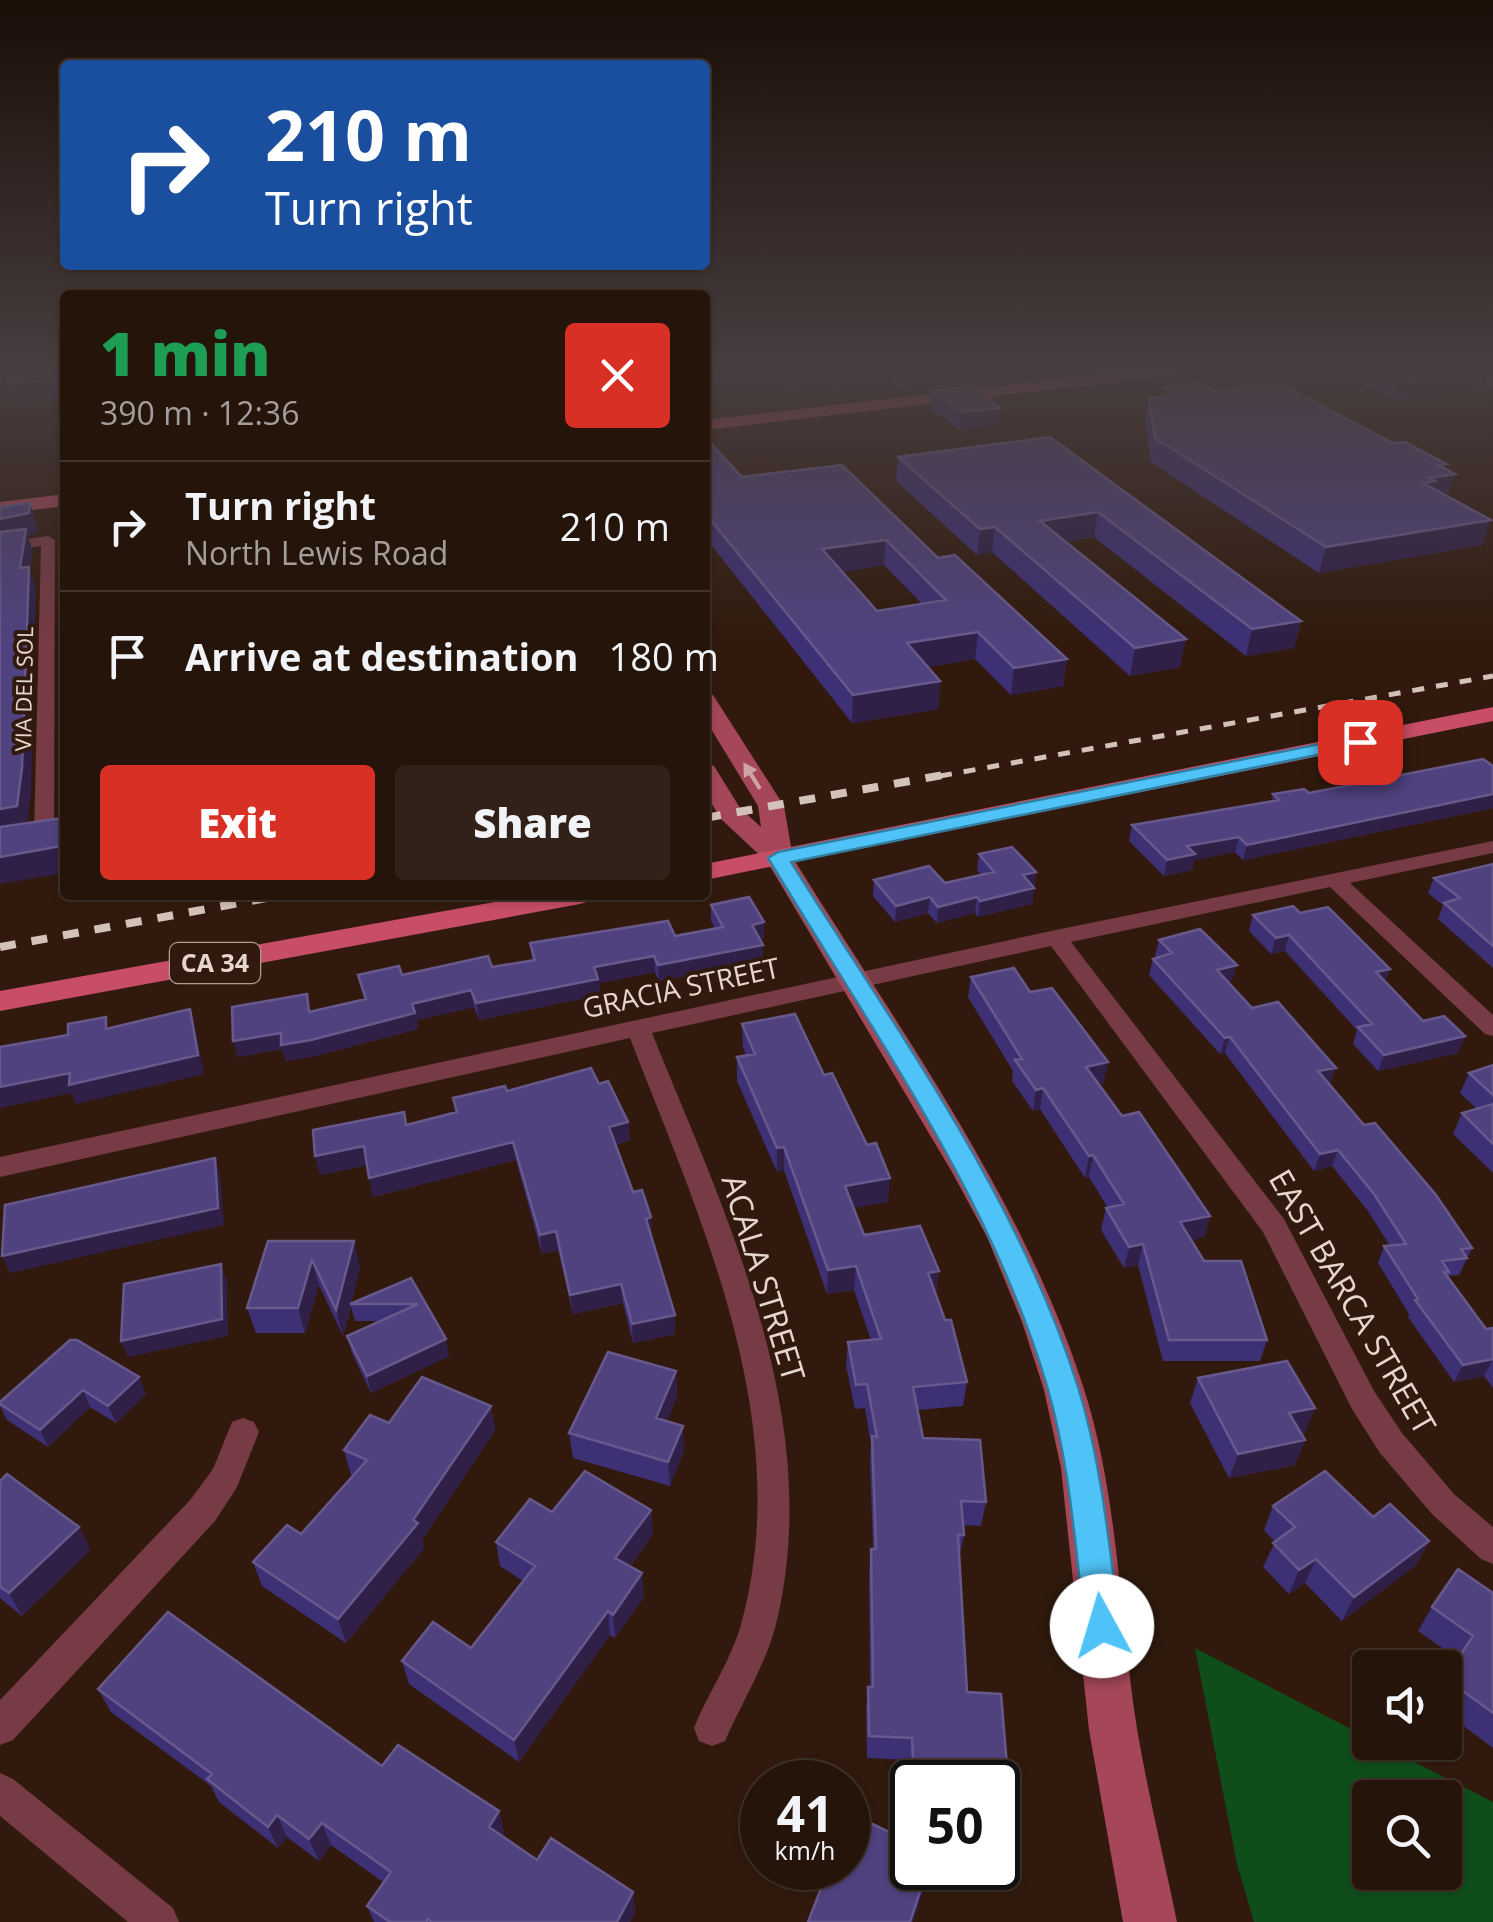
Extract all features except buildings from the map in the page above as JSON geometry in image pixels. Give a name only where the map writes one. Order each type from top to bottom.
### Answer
[{"type":"main road","points":[[0,508],[60,501]]},
{"type":"main road","points":[[710,708],[770,806],[778,858]]},
{"type":"main road","points":[[710,871],[1493,714]]},
{"type":"main road","points":[[710,780],[730,813],[778,858],[967,1167],[1005,1237],[1041,1322],[1064,1390],[1085,1486],[1119,1765],[1150,1922]]},
{"type":"main road","name":"CA 34","points":[[0,1002],[553,900]]},
{"type":"street","name":"VIA DEL SOL","points":[[0,547],[48,540],[44,838],[0,846]]},
{"type":"street","name":"GRACIA STREET","points":[[0,1167],[1056,937],[1493,847]]},
{"type":"street","points":[[1335,881],[1493,1028]]},
{"type":"street","name":"EAST BARCA STREET","points":[[1056,937],[1274,1226],[1299,1268],[1363,1400],[1391,1443],[1443,1504],[1493,1548]]},
{"type":"street","name":"ACALA STREET","points":[[638,1028],[725,1254],[749,1330],[766,1404],[774,1468],[771,1556],[760,1618],[712,1728]]},
{"type":"street","points":[[0,1727],[203,1510],[226,1478],[243,1432]]},
{"type":"street","points":[[0,1792],[159,1922]]},
{"type":"green space","points":[[1195,1648],[1352,1730],[1352,1760],[1410,1760],[1450,1780],[1352,1780],[1352,1890],[1462,1890],[1462,1786],[1493,1802],[1493,1922],[1254,1922],[1237,1864]]},
{"type":"railway","points":[[940,776],[1493,676]]},
{"type":"railway","points":[[710,817],[954,773]]},
{"type":"railway","points":[[0,947],[256,900]]},
{"type":"route","points":[[1102,1626],[1082,1468],[1064,1390],[1041,1322],[1005,1237],[967,1167],[778,858],[1360,742]]}]
